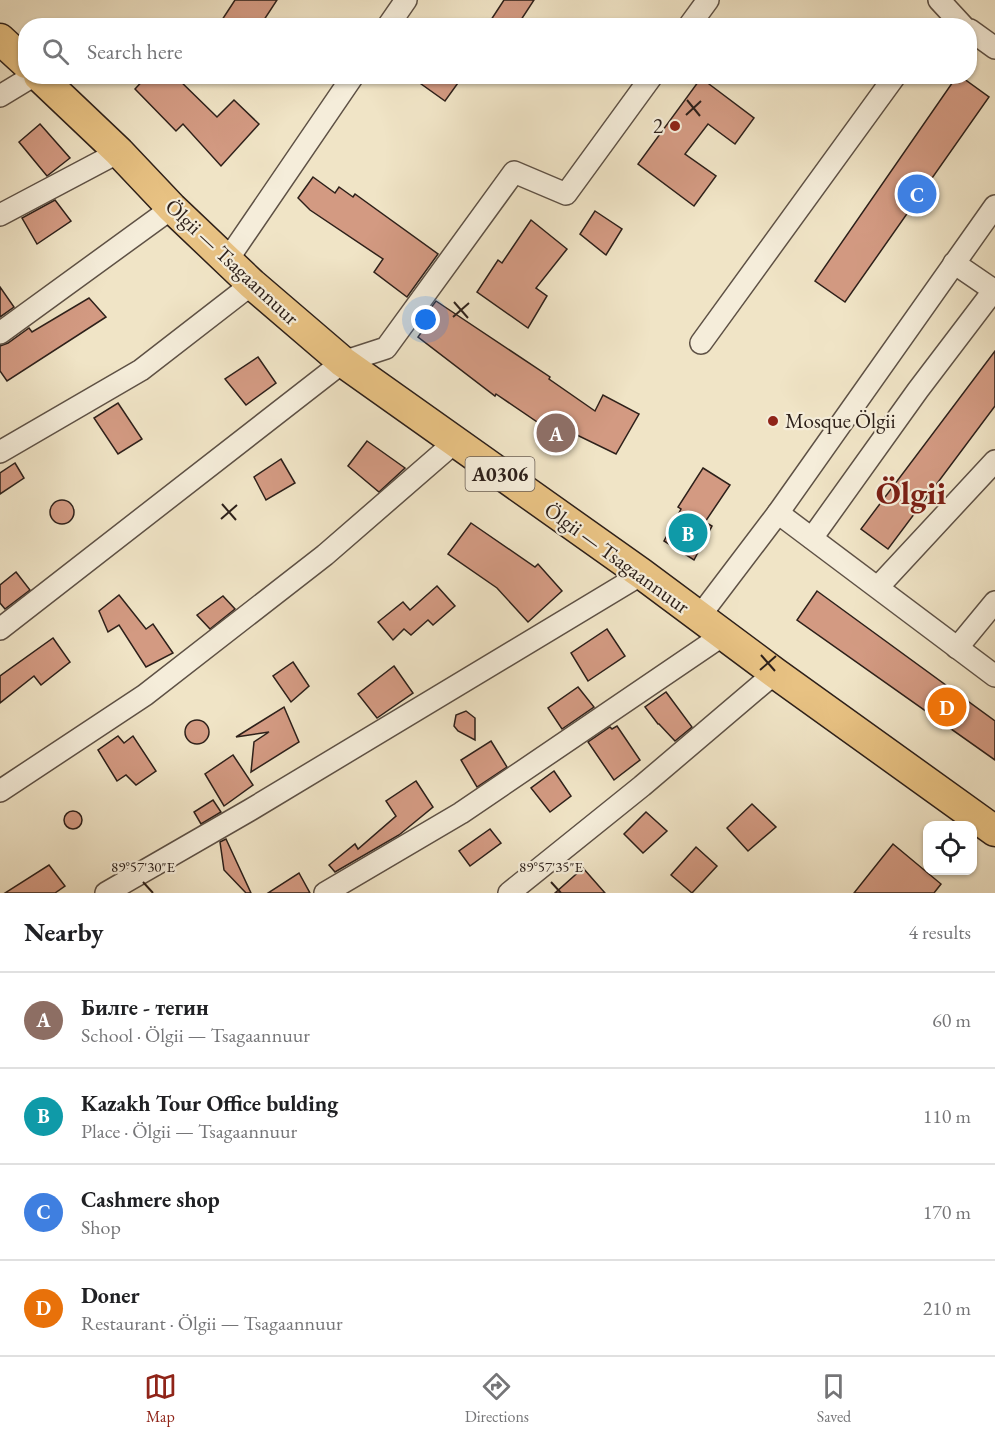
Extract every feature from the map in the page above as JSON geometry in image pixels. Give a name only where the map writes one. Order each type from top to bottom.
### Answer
[{"type":"highway","points":[[0,39],[18,56]]},
{"type":"highway","name":"Ölgii — Tsagaannuur","points":[[47,84],[252,284],[343,363],[642,574],[995,831]]},
{"type":"street","points":[[394,18],[406,0]]},
{"type":"street","points":[[695,18],[708,0]]},
{"type":"street","points":[[977,36],[995,48]]},
{"type":"street","points":[[0,96],[20,84]]},
{"type":"street","points":[[228,259],[348,84]]},
{"type":"street","points":[[0,629],[343,363],[386,348],[514,172],[566,194],[646,84]]},
{"type":"street","points":[[701,343],[889,84]]},
{"type":"street","points":[[0,215],[119,152]]},
{"type":"street","points":[[699,617],[778,513],[995,206]]},
{"type":"street","points":[[0,333],[172,208]]},
{"type":"street","points":[[812,538],[918,390],[994,291],[954,263]]},
{"type":"street","points":[[0,452],[141,370],[252,284]]},
{"type":"street","points":[[0,791],[154,688],[325,555],[454,442]]},
{"type":"street","points":[[878,587],[995,461]]},
{"type":"street","points":[[778,513],[995,676]]},
{"type":"street","points":[[106,893],[250,810],[642,574]]},
{"type":"street","points":[[957,648],[995,602]]},
{"type":"street","points":[[325,893],[461,813],[723,635]]},
{"type":"street","points":[[509,893],[642,786],[775,673]]},
{"type":"building","points":[[235,0],[277,0],[265,18],[223,18]]},
{"type":"building","points":[[504,0],[534,0],[522,18],[492,18]]},
{"type":"building","points":[[140,84],[183,84],[217,117],[234,100],[259,124],[221,166],[183,124],[176,131],[135,89]]},
{"type":"building","points":[[421,84],[457,84],[445,101]]},
{"type":"building","points":[[697,84],[709,84],[754,118],[735,144],[708,124],[685,154],[716,176],[694,206],[638,164]]},
{"type":"building","points":[[951,84],[971,84],[989,97],[845,302],[815,281]]},
{"type":"building","points":[[40,124],[70,158],[47,176],[19,142]]},
{"type":"building","points":[[313,177],[335,193],[339,187],[353,197],[355,194],[438,254],[407,297],[374,272],[383,259],[310,210],[298,198]]},
{"type":"building","points":[[55,200],[71,221],[37,244],[22,218]]},
{"type":"building","points":[[595,211],[622,229],[606,255],[580,234]]},
{"type":"building","points":[[531,220],[567,249],[536,288],[547,296],[528,328],[477,292],[498,260],[502,263]]},
{"type":"building","points":[[0,287],[14,307],[0,317]]},
{"type":"building","points":[[89,298],[106,317],[7,381],[0,371],[0,346],[29,328],[32,332]]},
{"type":"building","points":[[436,301],[550,377],[549,379],[595,411],[603,395],[639,414],[616,454],[577,435],[571,445],[496,394],[495,396],[418,337],[432,317],[427,313]]},
{"type":"building","points":[[995,351],[995,406],[888,549],[861,529]]},
{"type":"building","points":[[258,357],[276,383],[246,405],[225,379]]},
{"type":"building","points":[[118,403],[142,439],[118,454],[94,418]]},
{"type":"building","points":[[367,441],[405,468],[379,492],[348,466]]},
{"type":"building","points":[[281,459],[295,483],[266,500],[254,477]]},
{"type":"building","points":[[15,463],[24,478],[0,494],[0,473]]},
{"type":"building","points":[[703,468],[730,485],[705,522],[712,526],[694,560],[664,541],[681,509],[678,507]]},
{"type":"building","points":[[62,500],[70,504],[74,512],[70,520],[62,524],[54,520],[50,512],[54,504]]},
{"type":"building","points":[[471,523],[535,567],[538,564],[562,591],[528,622],[497,588],[448,554]]},
{"type":"building","points":[[16,572],[30,590],[5,609],[0,603],[0,585]]},
{"type":"building","points":[[437,586],[455,606],[433,625],[428,620],[411,635],[404,629],[393,640],[378,622],[403,602],[410,610]]},
{"type":"building","points":[[817,591],[995,721],[995,760],[797,620]]},
{"type":"building","points":[[119,595],[146,629],[153,624],[173,653],[146,667],[119,625],[108,632],[99,611]]},
{"type":"building","points":[[223,596],[235,609],[210,629],[197,615]]},
{"type":"building","points":[[607,629],[625,656],[588,681],[571,653]]},
{"type":"building","points":[[53,638],[70,662],[41,685],[34,676],[0,703],[0,676]]},
{"type":"building","points":[[293,662],[309,686],[291,702],[273,676]]},
{"type":"building","points":[[394,666],[413,693],[377,718],[358,694]]},
{"type":"building","points":[[578,687],[594,707],[562,729],[548,708]]},
{"type":"building","points":[[666,692],[692,727],[675,741],[645,707]]},
{"type":"building","points":[[284,707],[299,742],[251,772],[254,742],[269,732],[236,737]]},
{"type":"building","points":[[466,711],[475,718],[475,740],[458,731],[454,726],[456,715]]},
{"type":"building","points":[[197,720],[206,723],[209,732],[206,741],[197,744],[188,741],[185,732],[188,723]]},
{"type":"building","points":[[617,726],[640,760],[614,780],[588,742],[610,727],[612,729]]},
{"type":"building","points":[[118,736],[124,743],[133,736],[156,771],[136,785],[126,775],[117,781],[98,750]]},
{"type":"building","points":[[491,741],[507,767],[477,787],[461,760]]},
{"type":"building","points":[[233,755],[253,785],[224,806],[205,774]]},
{"type":"building","points":[[554,771],[571,796],[550,812],[531,788]]},
{"type":"building","points":[[416,781],[433,807],[399,835],[335,872],[329,865],[355,844],[358,849],[396,816],[386,801]]},
{"type":"building","points":[[213,800],[221,812],[201,824],[194,812]]},
{"type":"building","points":[[752,804],[776,827],[748,851],[727,828]]},
{"type":"building","points":[[73,811],[79,814],[82,820],[79,826],[73,829],[67,826],[64,820],[67,814]]},
{"type":"building","points":[[646,812],[667,831],[643,853],[624,834]]},
{"type":"building","points":[[490,829],[501,843],[470,866],[459,851]]},
{"type":"building","points":[[226,839],[251,893],[246,893],[224,870],[220,842]]},
{"type":"building","points":[[893,844],[923,869],[923,875],[930,875],[941,884],[934,893],[854,893]]},
{"type":"building","points":[[696,847],[717,866],[692,893],[671,875]]},
{"type":"building","points":[[49,865],[65,886],[55,893],[5,893]]},
{"type":"building","points":[[583,868],[605,893],[555,893]]},
{"type":"building","points":[[299,873],[310,893],[268,893]]},
{"type":"place","name":"2","points":[[675,126]]},
{"type":"place","name":"Cashmere shop","points":[[917,194]]},
{"type":"place","name":"Mosque Ölgii","points":[[773,421]]},
{"type":"place","name":"Билге - тегин","points":[[556,433]]},
{"type":"place","name":"Kazakh Tour Office bulding","points":[[688,533]]},
{"type":"place","name":"Doner","points":[[947,707]]},
{"type":"district","name":"Ölgii","points":[[911,492]]}]
